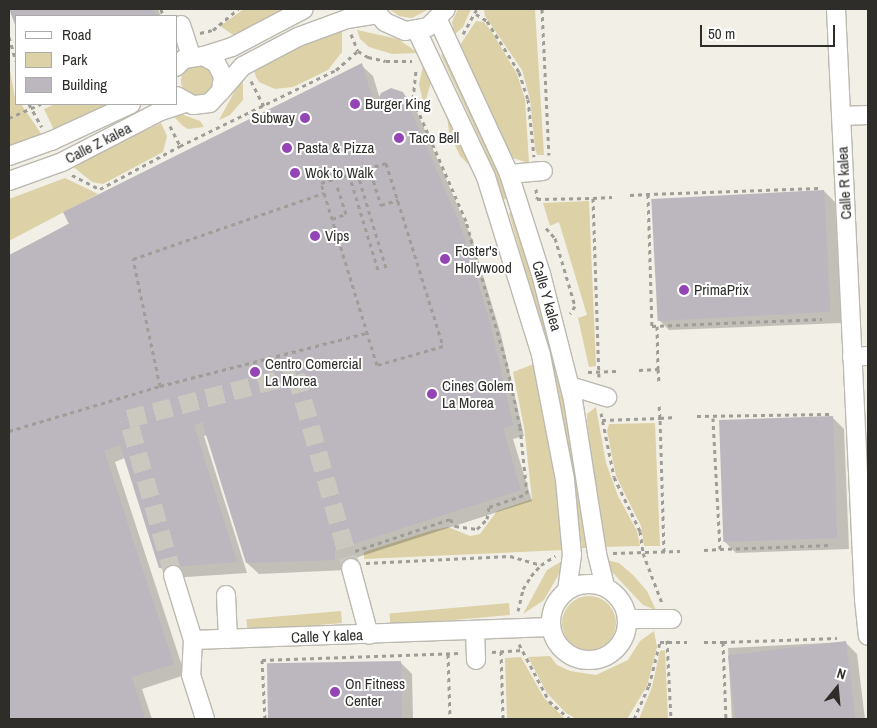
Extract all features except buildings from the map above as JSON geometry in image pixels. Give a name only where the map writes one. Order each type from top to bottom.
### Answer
[{"type":"street","points":[[178,66],[197,56],[232,47],[304,9]]},
{"type":"street","name":"Calle R kalea","points":[[836,9],[841,116],[860,356],[868,636]]},
{"type":"street","points":[[221,91],[243,66],[298,37],[347,19],[376,11],[394,28],[417,30],[442,14]]},
{"type":"street","name":"Calle Y kalea","points":[[442,14],[508,174],[541,274],[570,386],[597,554],[606,587]]},
{"type":"street","points":[[187,30],[197,56],[220,69],[221,91]]},
{"type":"street","name":"Calle Y kalea","points":[[417,30],[486,177],[538,346],[565,480],[572,555],[568,590]]},
{"type":"street","name":"Calle Z kalea","points":[[181,99],[202,106],[217,98],[221,91]]},
{"type":"street","name":"Calle Z kalea","points":[[9,156],[51,141],[129,105]]},
{"type":"street","name":"Calle Z kalea","points":[[9,181],[62,162],[171,105]]},
{"type":"street","points":[[841,116],[868,115]]},
{"type":"street","points":[[508,174],[537,169]]},
{"type":"street","points":[[570,386],[602,397]]},
{"type":"street","points":[[349,561],[369,635]]},
{"type":"street","points":[[172,575],[187,597],[193,640],[191,674],[205,719]]},
{"type":"street","points":[[580,585],[606,587],[620,599],[627,619],[620,644],[605,656],[592,660],[567,653],[556,641],[551,627],[552,611],[568,590],[580,585]]},
{"type":"street","points":[[226,595],[228,639]]},
{"type":"street","points":[[627,619],[667,620]]},
{"type":"street","name":"Calle Y kalea","points":[[193,640],[551,627]]},
{"type":"street","points":[[475,630],[475,655]]},
{"type":"path","points":[[187,30],[213,30],[238,9]]},
{"type":"path","points":[[462,38],[477,9]]},
{"type":"path","points":[[537,169],[549,158],[542,9]]},
{"type":"path","points":[[476,14],[487,20],[519,72],[528,99],[537,169],[537,199],[540,207]]},
{"type":"path","points":[[349,29],[358,51],[386,61],[419,61]]},
{"type":"path","points":[[9,37],[15,58]]},
{"type":"path","points":[[68,172],[100,189],[180,146],[336,70],[358,51]]},
{"type":"path","points":[[349,561],[359,550],[450,519],[455,526],[477,530],[487,519],[489,506],[527,494],[520,427],[507,366],[466,221],[413,99],[417,69]]},
{"type":"path","points":[[248,76],[264,106]]},
{"type":"path","points":[[29,105],[46,133]]},
{"type":"path","points":[[9,118],[39,105]]},
{"type":"path","points":[[166,120],[180,146]]},
{"type":"path","points":[[386,163],[443,346],[377,365],[321,183],[357,172],[386,163]]},
{"type":"path","points":[[357,172],[386,268]]},
{"type":"path","points":[[371,173],[381,205],[398,200]]},
{"type":"path","points":[[349,174],[378,270]]},
{"type":"path","points":[[332,218],[346,214],[336,184]]},
{"type":"path","points":[[630,195],[818,188]]},
{"type":"path","points":[[160,386],[133,259],[324,193]]},
{"type":"path","points":[[648,194],[652,326],[822,319]]},
{"type":"path","points":[[537,199],[612,197]]},
{"type":"path","points":[[593,198],[602,420],[611,469],[620,495],[640,531],[643,553],[667,620],[671,719]]},
{"type":"path","points":[[544,222],[546,229],[555,238],[575,306],[570,314],[572,322]]},
{"type":"path","points":[[657,326],[659,382]]},
{"type":"path","points":[[9,431],[160,386],[368,333]]},
{"type":"path","points":[[639,370],[658,369]]},
{"type":"path","points":[[584,372],[616,371]]},
{"type":"path","points":[[659,404],[664,552]]},
{"type":"path","points":[[697,416],[713,418],[829,414]]},
{"type":"path","points":[[602,420],[675,417]]},
{"type":"path","points":[[713,418],[720,549]]},
{"type":"path","points":[[704,550],[832,545]]},
{"type":"path","points":[[359,550],[362,563],[510,556],[541,565]]},
{"type":"path","points":[[606,554],[680,552]]},
{"type":"path","points":[[517,616],[523,589],[541,565],[562,555]]},
{"type":"path","points":[[704,642],[837,638]]},
{"type":"path","points":[[518,642],[549,701],[570,719]]},
{"type":"path","points":[[634,719],[649,686],[660,642],[687,642]]},
{"type":"path","points":[[723,642],[726,719]]},
{"type":"path","points":[[265,719],[262,660],[448,654],[475,655],[522,650]]},
{"type":"path","points":[[501,651],[503,719]]},
{"type":"path","points":[[448,654],[450,719]]},
{"type":"green space","points":[[244,9],[282,9],[235,36],[220,26]]},
{"type":"green space","points":[[389,9],[429,9],[412,18],[399,16]]},
{"type":"green space","points":[[458,9],[471,9],[463,27],[454,35],[452,22]]},
{"type":"green space","points":[[484,9],[535,9],[544,155],[537,155],[535,148],[530,99],[522,70],[485,16]]},
{"type":"green space","points":[[476,21],[484,22],[492,32],[517,74],[525,99],[529,163],[513,158],[501,141],[460,45]]},
{"type":"green space","points":[[342,30],[342,52],[328,70],[293,87],[275,89],[259,82],[256,77],[254,70],[301,45]]},
{"type":"green space","points":[[357,30],[398,39],[418,53],[392,54],[369,47],[360,39]]},
{"type":"green space","points":[[445,53],[487,142],[509,198],[503,200],[485,150],[441,55]]},
{"type":"green space","points":[[9,64],[15,105],[22,105],[42,135],[9,149]]},
{"type":"green space","points":[[427,64],[432,79],[424,106],[419,84],[423,66]]},
{"type":"green space","points":[[197,65],[203,66],[208,70],[212,75],[212,87],[208,92],[203,96],[197,97],[191,96],[186,92],[182,87],[181,81],[182,75],[186,70],[191,66]]},
{"type":"green space","points":[[243,76],[243,100],[230,115],[219,120]]},
{"type":"green space","points":[[444,93],[476,172],[460,156],[449,132]]},
{"type":"green space","points":[[53,105],[108,105],[54,130],[44,109]]},
{"type":"green space","points":[[181,114],[200,121],[204,127],[188,129],[173,116]]},
{"type":"green space","points":[[161,123],[167,136],[163,152],[103,184],[92,182],[71,165]]},
{"type":"green space","points":[[65,178],[98,194],[9,241],[9,199]]},
{"type":"green space","points":[[589,201],[596,366],[589,367],[578,318],[587,315],[559,222],[550,226],[543,203]]},
{"type":"green space","points":[[513,212],[553,344],[547,346],[509,213]]},
{"type":"green space","points":[[555,357],[569,417],[587,548],[582,548],[570,456],[550,359]]},
{"type":"green space","points":[[534,364],[556,479],[564,550],[364,559],[364,552],[433,530],[448,527],[470,536],[480,534],[497,511],[532,499],[524,427],[513,372]]},
{"type":"green space","points":[[596,407],[606,463],[618,496],[637,531],[640,546],[603,547],[587,420],[587,414]]},
{"type":"green space","points":[[655,423],[660,546],[644,546],[641,526],[616,476],[607,431],[609,424]]},
{"type":"green space","points":[[607,560],[619,563],[633,575],[647,591],[656,610],[643,605],[612,572]]},
{"type":"green space","points":[[562,561],[559,574],[544,600],[523,614],[547,570]]},
{"type":"green space","points":[[589,596],[599,598],[608,604],[614,613],[616,623],[614,633],[608,642],[599,648],[589,650],[579,648],[570,642],[564,633],[562,623],[564,613],[570,604],[579,598]]},
{"type":"green space","points":[[509,603],[510,615],[391,625],[389,613]]},
{"type":"green space","points":[[341,611],[342,623],[247,631],[246,619]]},
{"type":"green space","points":[[654,631],[657,647],[647,686],[627,719],[576,719],[566,713],[547,693],[528,657],[550,656],[557,665],[570,671],[596,675],[628,660],[640,641]]},
{"type":"green space","points":[[665,650],[668,719],[639,719],[652,687],[660,651]]},
{"type":"green space","points":[[521,657],[544,698],[565,719],[507,719],[505,658]]},
{"type":"tunnel","points":[[173,575],[128,419],[296,375],[351,568]]},
{"type":"place","name":"Burger King","points":[[355,104]]},
{"type":"place","name":"Subway","points":[[305,118]]},
{"type":"place","name":"Taco Bell","points":[[399,138]]},
{"type":"place","name":"Pasta & Pizza","points":[[287,148]]},
{"type":"place","name":"Wok to Walk","points":[[295,173]]},
{"type":"place","name":"Vips","points":[[315,236]]},
{"type":"place","name":"Foster's Hollywood","points":[[445,259]]},
{"type":"place","name":"PrimaPrix","points":[[684,290]]},
{"type":"place","name":"Centro Comercial La Morea","points":[[255,372]]},
{"type":"place","name":"Cines Golem La Morea","points":[[432,394]]},
{"type":"place","name":"On Fitness Center","points":[[335,692]]}]
